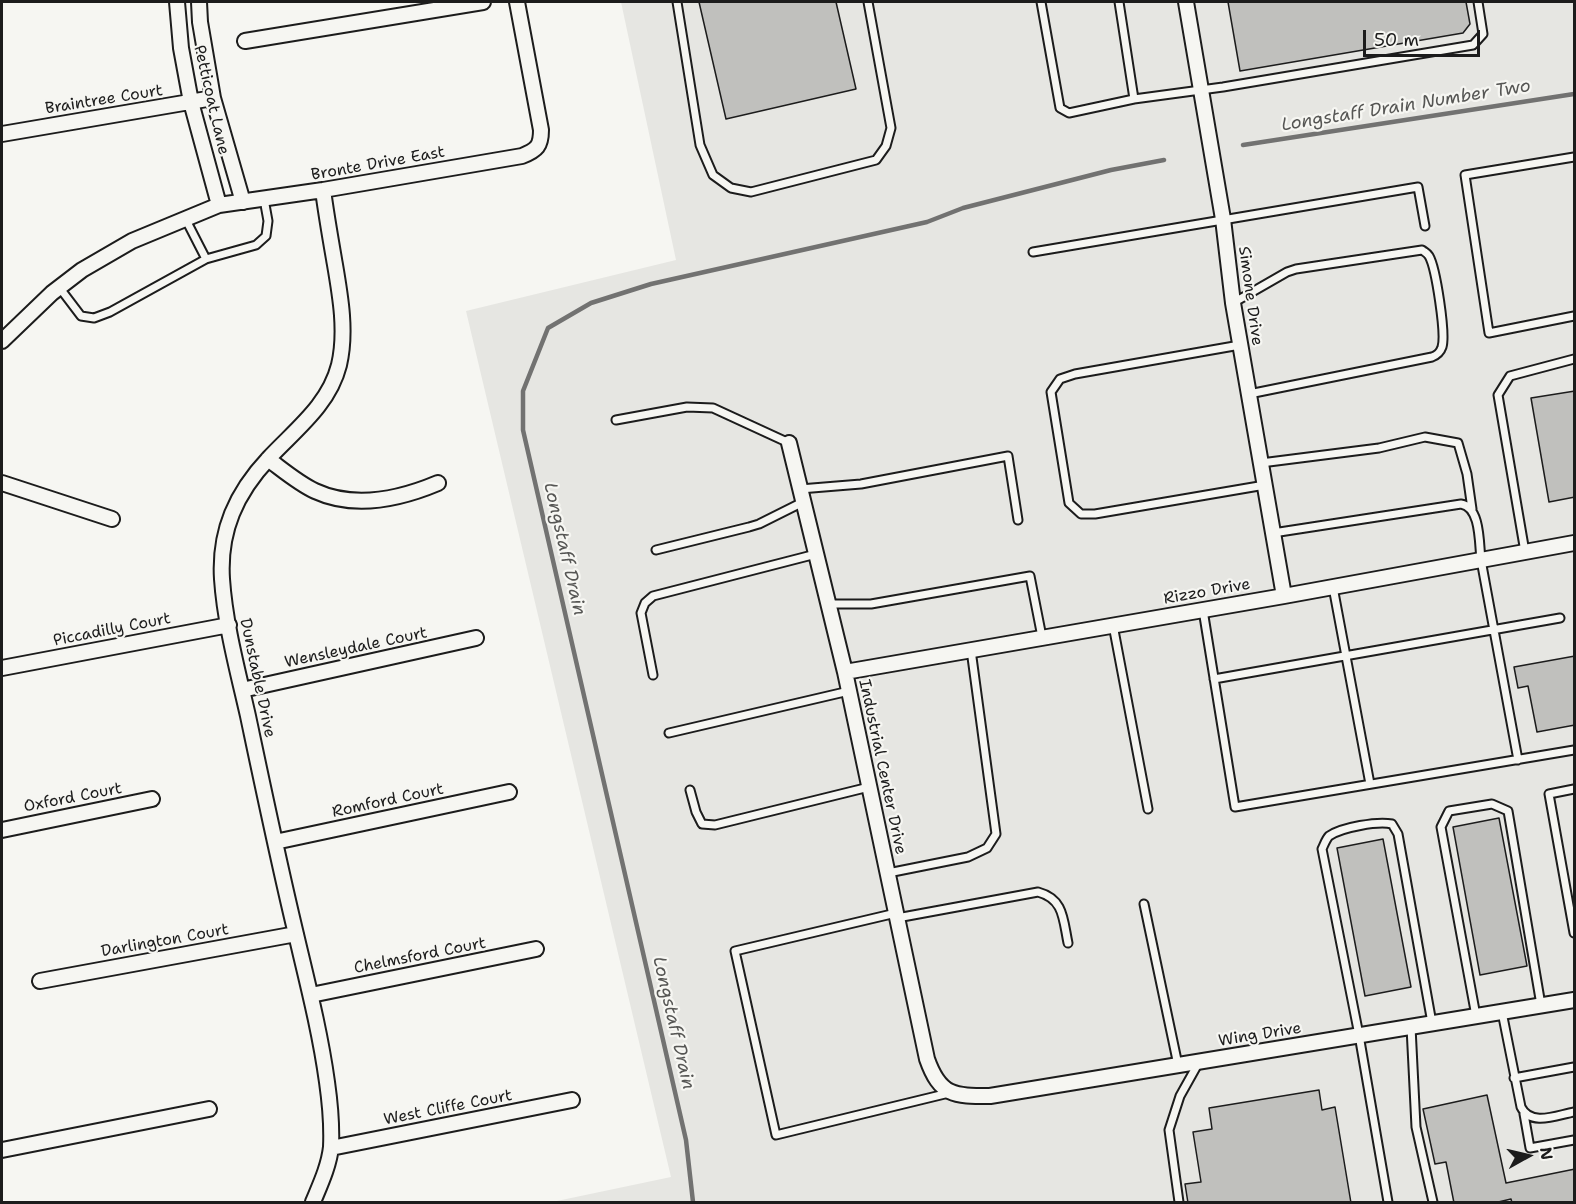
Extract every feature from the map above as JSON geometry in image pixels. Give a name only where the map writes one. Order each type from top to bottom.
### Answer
[{"type":"street","name":"Petticoat Lane","points":[[177,2],[181,48],[191,102],[219,205]]},
{"type":"street","name":"Petticoat Lane","points":[[199,2],[200,22],[213,98],[243,202]]},
{"type":"street","points":[[245,41],[483,2]]},
{"type":"street","name":"Bronte Drive East","points":[[2,341],[59,287],[112,251],[219,205],[322,190],[530,153],[539,145],[541,130],[517,2]]},
{"type":"street","name":"Simone Drive","points":[[1186,2],[1223,219],[1233,303],[1284,596]]},
{"type":"street","name":"Braintree Court","points":[[2,134],[213,98]]},
{"type":"street","name":"Dunstable Drive","points":[[313,1203],[323,1179],[331,1148],[330,1104],[326,1074],[311,994],[242,690],[222,580],[223,540],[236,502],[268,459],[315,412],[328,391],[338,367],[342,341],[341,299],[322,190]]},
{"type":"street","name":"Industrial Center Drive","points":[[789,442],[845,672],[927,1059],[933,1076],[951,1092]]},
{"type":"street","points":[[268,459],[315,491],[339,498],[364,500],[402,496],[438,483]]},
{"type":"street","points":[[2,483],[112,519]]},
{"type":"street","name":"Rizzo Drive","points":[[845,672],[1575,543]]},
{"type":"street","name":"Piccadilly Court","points":[[2,668],[229,625]]},
{"type":"street","name":"Wensleydale Court","points":[[242,690],[476,638]]},
{"type":"street","name":"Romford Court","points":[[275,842],[509,792]]},
{"type":"street","name":"Oxford Court","points":[[2,830],[152,800]]},
{"type":"street","name":"Darlington Court","points":[[40,981],[296,933]]},
{"type":"street","name":"Chelmsford Court","points":[[311,994],[536,949]]},
{"type":"street","name":"Wing Drive","points":[[951,1092],[969,1096],[990,1096],[1575,1000]]},
{"type":"street","name":"West Cliffe Court","points":[[331,1148],[572,1101]]},
{"type":"street","points":[[2,1150],[209,1109]]},
{"type":"lane","points":[[677,2],[700,144],[713,175],[731,188],[751,192],[876,160],[886,146],[891,128],[868,2]]},
{"type":"lane","points":[[1041,2],[1060,108],[1069,113],[1134,99],[1473,45],[1484,34],[1478,2]]},
{"type":"lane","points":[[1119,2],[1134,99]]},
{"type":"lane","points":[[1575,157],[1465,175],[1489,333],[1575,315]]},
{"type":"lane","points":[[1033,252],[1418,187],[1425,226]]},
{"type":"lane","points":[[59,287],[81,316],[94,318],[110,312],[206,259],[256,245],[266,236],[268,221],[264,199]]},
{"type":"lane","points":[[185,218],[206,259]]},
{"type":"lane","points":[[1233,303],[1287,272],[1307,268],[1422,250],[1430,258],[1434,271],[1444,333],[1442,349],[1438,354],[1249,394]]},
{"type":"lane","points":[[1240,345],[1075,374],[1060,379],[1051,392],[1069,503],[1081,514],[1095,514],[1265,485]]},
{"type":"lane","points":[[1525,552],[1498,395],[1510,376],[1575,359]]},
{"type":"lane","points":[[616,420],[687,407],[713,408],[789,442]]},
{"type":"lane","points":[[1261,463],[1379,448],[1425,437],[1458,443],[1467,474],[1478,531],[1481,560],[1518,760]]},
{"type":"lane","points":[[656,550],[759,524],[801,495],[1008,456],[1018,520]]},
{"type":"lane","points":[[1273,533],[1461,504],[1472,509]]},
{"type":"lane","points":[[653,675],[641,613],[645,603],[653,596],[816,554]]},
{"type":"lane","points":[[828,604],[872,604],[1030,576],[1042,637]]},
{"type":"lane","points":[[1333,587],[1371,784]]},
{"type":"lane","points":[[1203,610],[1235,807],[1575,750]]},
{"type":"lane","points":[[1214,679],[1560,618]]},
{"type":"lane","points":[[1113,625],[1148,809]]},
{"type":"lane","points":[[888,873],[968,856],[987,848],[996,834],[971,650]]},
{"type":"lane","points":[[669,733],[849,691]]},
{"type":"lane","points":[[690,790],[702,824],[715,825],[869,787]]},
{"type":"lane","points":[[1575,789],[1549,794],[1575,933]]},
{"type":"lane","points":[[1476,1016],[1441,827],[1449,811],[1492,804],[1508,811],[1541,1005]]},
{"type":"lane","points":[[1388,1203],[1359,1035],[1322,849],[1328,837],[1343,830],[1383,822],[1392,824],[1398,834],[1432,1023]]},
{"type":"lane","points":[[951,1092],[776,1135],[735,951],[897,915],[1038,892],[1056,900],[1068,943]]},
{"type":"lane","points":[[1144,904],[1178,1065]]},
{"type":"lane","points":[[1502,1012],[1530,1148],[1575,1140]]},
{"type":"lane","points":[[1411,1027],[1416,1127],[1433,1203]]},
{"type":"lane","points":[[1179,1203],[1169,1130],[1180,1096],[1199,1062]]},
{"type":"lane","points":[[1514,1078],[1575,1067]]},
{"type":"lane","points":[[1524,1114],[1538,1119],[1575,1112]]},
{"type":"shaded area","points":[[621,2],[1574,2],[1574,1202],[552,1202],[671,1177],[466,311],[676,260]]},
{"type":"building","points":[[699,2],[836,2],[856,89],[726,119]]},
{"type":"building","points":[[1228,2],[1466,2],[1470,24],[1463,33],[1240,71]]},
{"type":"building","points":[[1575,391],[1575,497],[1549,502],[1531,398]]},
{"type":"building","points":[[1575,656],[1575,725],[1537,732],[1528,686],[1518,688],[1514,667]]},
{"type":"building","points":[[1499,818],[1527,966],[1480,975],[1453,827]]},
{"type":"building","points":[[1383,839],[1411,987],[1365,996],[1337,848]]},
{"type":"building","points":[[1319,1090],[1322,1110],[1335,1107],[1351,1203],[1188,1203],[1185,1184],[1201,1182],[1193,1132],[1212,1129],[1209,1108]]},
{"type":"building","points":[[1487,1095],[1506,1183],[1575,1169],[1575,1203],[1512,1203],[1511,1199],[1494,1203],[1454,1203],[1446,1162],[1435,1164],[1423,1109]]},
{"type":"waterway","name":"Longstaff Drain Number Two","points":[[1243,145],[1574,94]]},
{"type":"waterway","name":"Longstaff Drain","points":[[693,1202],[686,1140],[523,430],[523,391],[548,328],[591,303],[651,284],[927,222],[963,208],[1111,170],[1164,160]]}]
